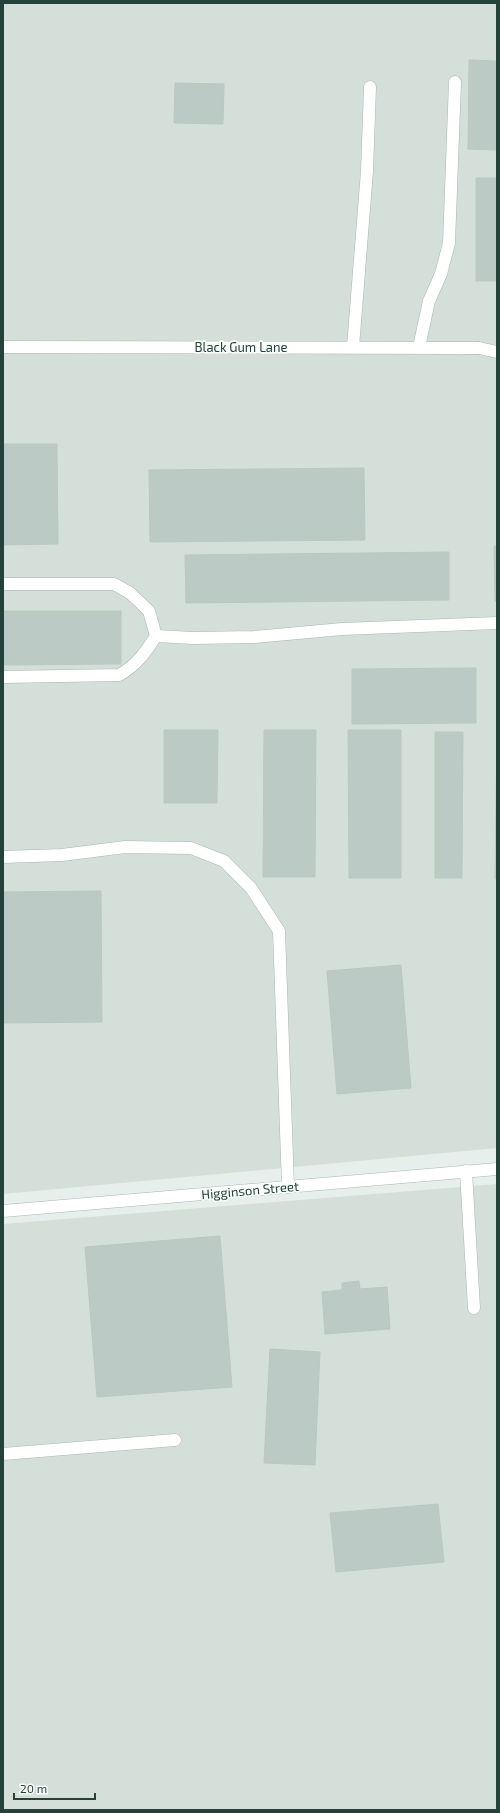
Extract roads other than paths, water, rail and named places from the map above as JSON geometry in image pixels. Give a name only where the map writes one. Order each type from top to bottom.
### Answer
[{"type":"street","points":[[420,348],[429,301],[441,274],[449,242],[455,82]]},
{"type":"street","points":[[353,347],[367,171],[370,87]]},
{"type":"street","name":"Black Gum Lane","points":[[3,347],[479,348],[497,352]]},
{"type":"street","points":[[3,584],[114,584],[130,593],[149,611],[156,636],[144,655],[132,668],[119,675],[3,677]]},
{"type":"street","points":[[156,636],[193,638],[254,637],[342,629],[497,623]]},
{"type":"street","points":[[3,857],[62,855],[125,847],[192,848],[224,861],[251,888],[279,931],[288,1187]]},
{"type":"street","name":"Higginson Street","points":[[3,1211],[497,1169]]},
{"type":"street","points":[[466,1171],[474,1308]]},
{"type":"street","points":[[3,1454],[175,1440]]}]
